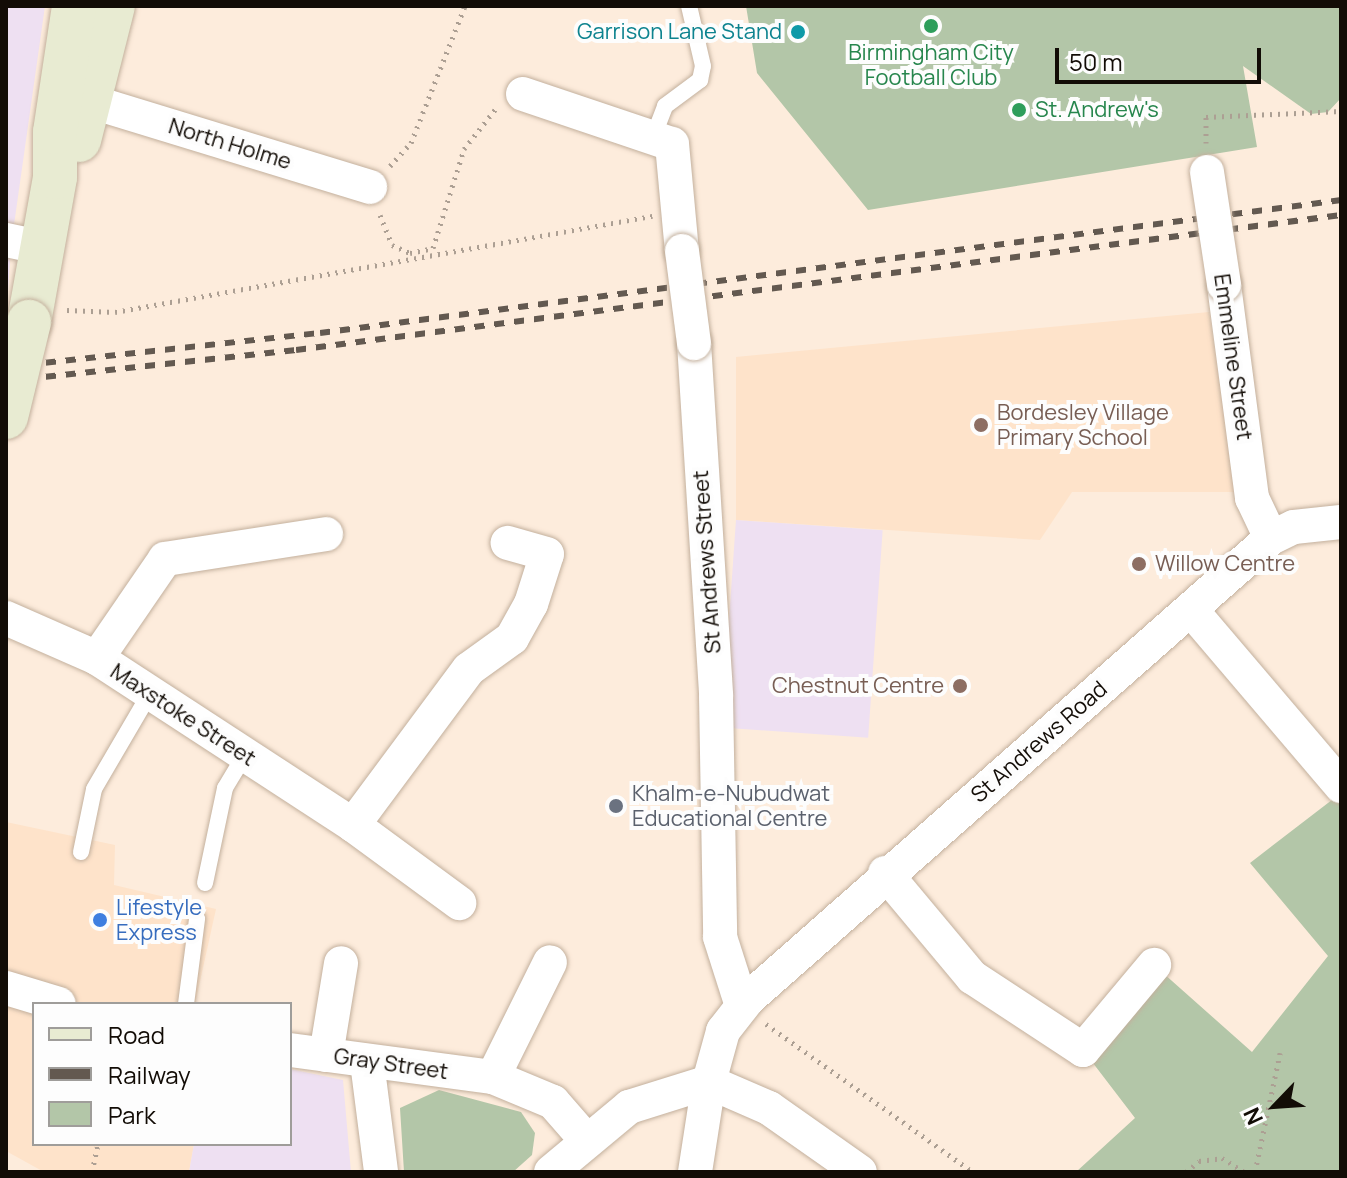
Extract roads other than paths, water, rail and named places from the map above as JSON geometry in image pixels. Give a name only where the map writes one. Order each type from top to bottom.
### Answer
[{"type":"street","points":[[55,177],[55,132],[74,6]]},
{"type":"street","points":[[6,418],[32,316],[24,244],[55,177],[78,144],[113,6]]},
{"type":"street","points":[[523,94],[650,134]]},
{"type":"street","name":"North Holme","points":[[89,101],[370,187]]},
{"type":"street","name":"St Andrews Street","points":[[650,134],[672,144],[694,343],[716,696],[720,937],[742,1006]]},
{"type":"street","name":"Emmeline Street","points":[[1207,172],[1252,498],[1271,538]]},
{"type":"street","name":"St Andrews Road","points":[[695,1172],[709,1082],[723,1031],[742,1006],[885,873],[1192,611],[1271,538],[1294,527],[1341,522]]},
{"type":"street","points":[[97,658],[165,559],[326,534]]},
{"type":"street","points":[[353,825],[469,669],[512,638],[531,604],[547,554],[508,543]]},
{"type":"street","points":[[1192,611],[1341,786]]},
{"type":"street","name":"Maxstoke Street","points":[[6,618],[97,658],[353,825],[459,903]]},
{"type":"street","points":[[885,873],[972,977],[1083,1050],[1154,965]]},
{"type":"street","points":[[493,1077],[550,962]]},
{"type":"street","points":[[326,1055],[341,963]]},
{"type":"street","points":[[6,988],[52,1002]]},
{"type":"street","name":"Gray Street","points":[[292,1050],[493,1077],[553,1102],[587,1141]]},
{"type":"street","points":[[367,1062],[381,1172]]},
{"type":"street","points":[[551,1172],[629,1107],[709,1082],[769,1108],[860,1172]]},
{"type":"lane","points":[[650,134],[665,106],[700,80],[703,66],[689,6]]},
{"type":"lane","points":[[81,852],[94,789],[150,693]]},
{"type":"lane","points":[[205,883],[225,788],[245,755]]},
{"type":"lane","points":[[186,1002],[197,919]]},
{"type":"railway","points":[[6,367],[320,333],[1341,200]]},
{"type":"railway","points":[[6,381],[296,350],[1341,215]]},
{"type":"place","name":"Birmingham City Football Club","points":[[931,26]]},
{"type":"place","name":"Garrison Lane Stand","points":[[798,32]]},
{"type":"place","name":"St. Andrew's","points":[[1019,110]]},
{"type":"place","name":"Bordesley Village Primary School","points":[[981,425]]},
{"type":"place","name":"Willow Centre","points":[[1139,564]]},
{"type":"place","name":"Chestnut Centre","points":[[960,686]]},
{"type":"place","name":"Khalm-e-Nubudwat Educational Centre","points":[[616,806]]},
{"type":"place","name":"Lifestyle Express","points":[[100,920]]}]
